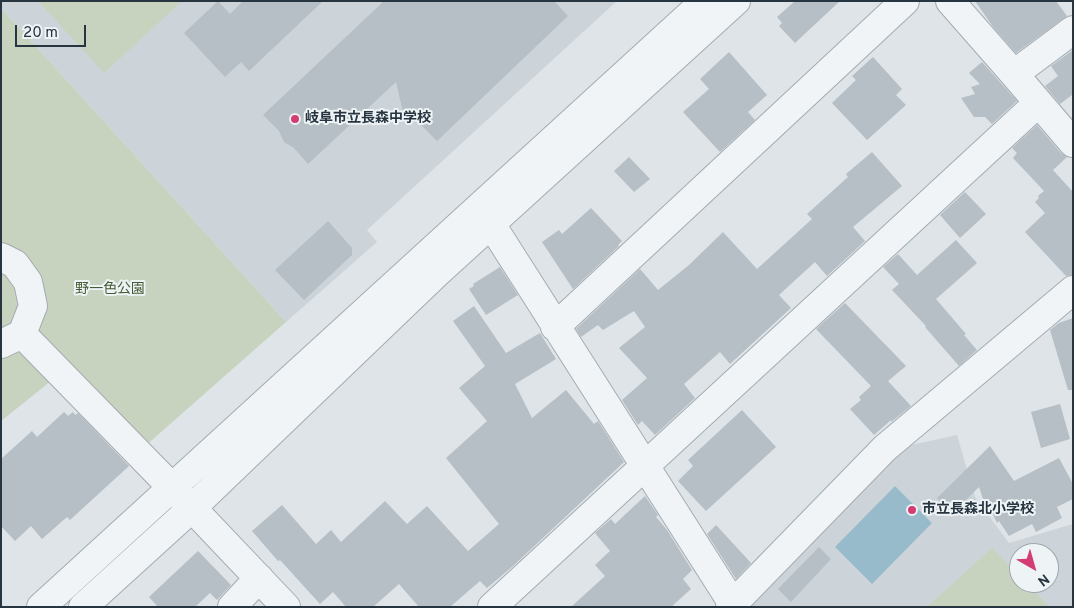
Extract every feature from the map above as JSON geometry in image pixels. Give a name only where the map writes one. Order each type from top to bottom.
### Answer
[{"type":"street","points":[[41,607],[705,1]]},
{"type":"street","points":[[83,607],[192,508],[436,274],[736,1]]},
{"type":"street","points":[[555,327],[905,1]]},
{"type":"street","points":[[950,1],[1073,144]]},
{"type":"street","points":[[1014,74],[1073,30]]},
{"type":"street","points":[[492,607],[1038,103]]},
{"type":"street","points":[[491,224],[732,606],[885,448],[1073,290]]},
{"type":"street","points":[[1,257],[15,264],[28,282],[33,306],[11,339],[172,487],[286,607]]},
{"type":"street","points":[[232,607],[259,578]]},
{"type":"shaded area","name":"岐阜市立長森中学校","points":[[1,1],[617,1],[367,230],[377,242],[286,322],[1,8]]},
{"type":"shaded area","name":"市立長森北小学校","points":[[957,435],[975,497],[1009,543],[1073,524],[1073,607],[745,607],[902,447]]},
{"type":"green space","points":[[38,1],[182,1],[104,73]]},
{"type":"green space","name":"野一色公園","points":[[1,8],[286,322],[127,462],[51,381],[1,421]]},
{"type":"green space","points":[[992,548],[1009,565],[1009,593],[1036,593],[1050,607],[927,607]]},
{"type":"water","points":[[895,486],[932,523],[872,584],[835,547]]},
{"type":"building","points":[[218,1],[230,14],[243,1],[323,1],[249,71],[241,62],[225,77],[184,33]]},
{"type":"building","points":[[384,1],[554,1],[568,16],[437,141],[418,122],[405,121],[396,82],[308,164],[294,148],[284,142],[279,131],[263,115]]},
{"type":"building","points":[[795,1],[840,1],[795,43],[779,26],[782,23],[777,17]]},
{"type":"building","points":[[975,1],[1056,1],[1067,16],[1016,53],[994,28]]},
{"type":"building","points":[[1073,50],[1073,97],[1072,95],[1060,104],[1045,86],[1058,76],[1051,66]]},
{"type":"building","points":[[729,52],[767,95],[748,112],[755,120],[720,152],[683,112],[709,89],[700,79]]},
{"type":"building","points":[[873,57],[902,89],[896,95],[906,105],[867,140],[832,103],[856,80],[852,76]]},
{"type":"building","points":[[982,62],[1017,101],[992,124],[985,117],[974,117],[961,98],[975,94],[971,87],[980,84],[969,73]]},
{"type":"building","points":[[1037,125],[1061,153],[1067,157],[1053,170],[1073,192],[1073,275],[1066,276],[1025,232],[1045,213],[1035,202],[1044,191],[1013,158],[1017,153],[1012,148]]},
{"type":"building","points":[[872,152],[902,186],[853,227],[865,241],[827,276],[815,262],[779,295],[791,308],[730,364],[720,352],[684,384],[695,398],[655,435],[642,421],[638,425],[622,400],[647,378],[619,348],[645,327],[634,311],[603,330],[598,325],[581,337],[576,329],[640,269],[658,290],[689,265],[723,232],[757,269],[812,219],[807,214],[848,177],[846,174]]},
{"type":"building","points":[[629,157],[650,179],[634,192],[614,171]]},
{"type":"building","points":[[965,192],[986,214],[960,238],[940,215]]},
{"type":"building","points":[[591,208],[622,241],[573,289],[542,242],[559,230],[562,234]]},
{"type":"building","points":[[328,221],[352,248],[352,255],[304,300],[275,270]]},
{"type":"building","points":[[956,240],[977,263],[936,299],[977,350],[959,366],[926,326],[892,290],[899,284],[883,267],[898,254],[917,275]]},
{"type":"building","points":[[500,267],[518,295],[486,315],[469,289],[474,286],[473,284]]},
{"type":"building","points":[[845,303],[906,366],[888,381],[911,406],[874,435],[850,409],[861,400],[859,397],[871,386],[816,329]]},
{"type":"building","points":[[474,306],[506,353],[540,333],[556,359],[515,384],[532,418],[566,390],[594,424],[598,421],[624,462],[487,588],[480,581],[450,607],[419,607],[399,584],[373,607],[346,607],[333,592],[320,604],[252,531],[282,505],[316,544],[331,530],[341,542],[385,501],[407,524],[427,506],[468,551],[499,524],[446,458],[487,421],[459,388],[485,366],[453,321]]},
{"type":"building","points":[[1073,318],[1073,390],[1068,390],[1050,330],[1059,323]]},
{"type":"building","points":[[1060,404],[1070,439],[1041,448],[1031,412]]},
{"type":"building","points":[[742,410],[776,447],[706,511],[678,481],[693,466],[688,460]]},
{"type":"building","points":[[64,412],[68,416],[73,412],[75,415],[78,413],[129,466],[70,520],[67,517],[42,539],[31,526],[15,541],[1,526],[1,459],[32,431],[37,437]]},
{"type":"building","points":[[990,446],[1014,481],[1059,458],[1073,484],[1073,499],[1057,507],[1062,518],[1036,532],[1032,524],[1009,536],[999,521],[997,523],[989,506],[986,508],[979,487],[952,514],[937,498]]},
{"type":"building","points":[[645,496],[658,515],[656,517],[667,530],[692,570],[683,579],[691,589],[671,607],[571,607],[605,576],[595,565],[610,551],[595,533],[611,519],[615,524]]},
{"type":"building","points":[[716,525],[751,563],[736,579],[707,534]]},
{"type":"building","points":[[819,547],[831,559],[791,602],[778,589]]},
{"type":"building","points":[[198,551],[231,585],[217,600],[210,593],[195,607],[158,607],[149,597]]},
{"type":"place","name":"岐阜市立長森中学校","points":[[295,119]]},
{"type":"place","name":"市立長森北小学校","points":[[912,510]]}]
